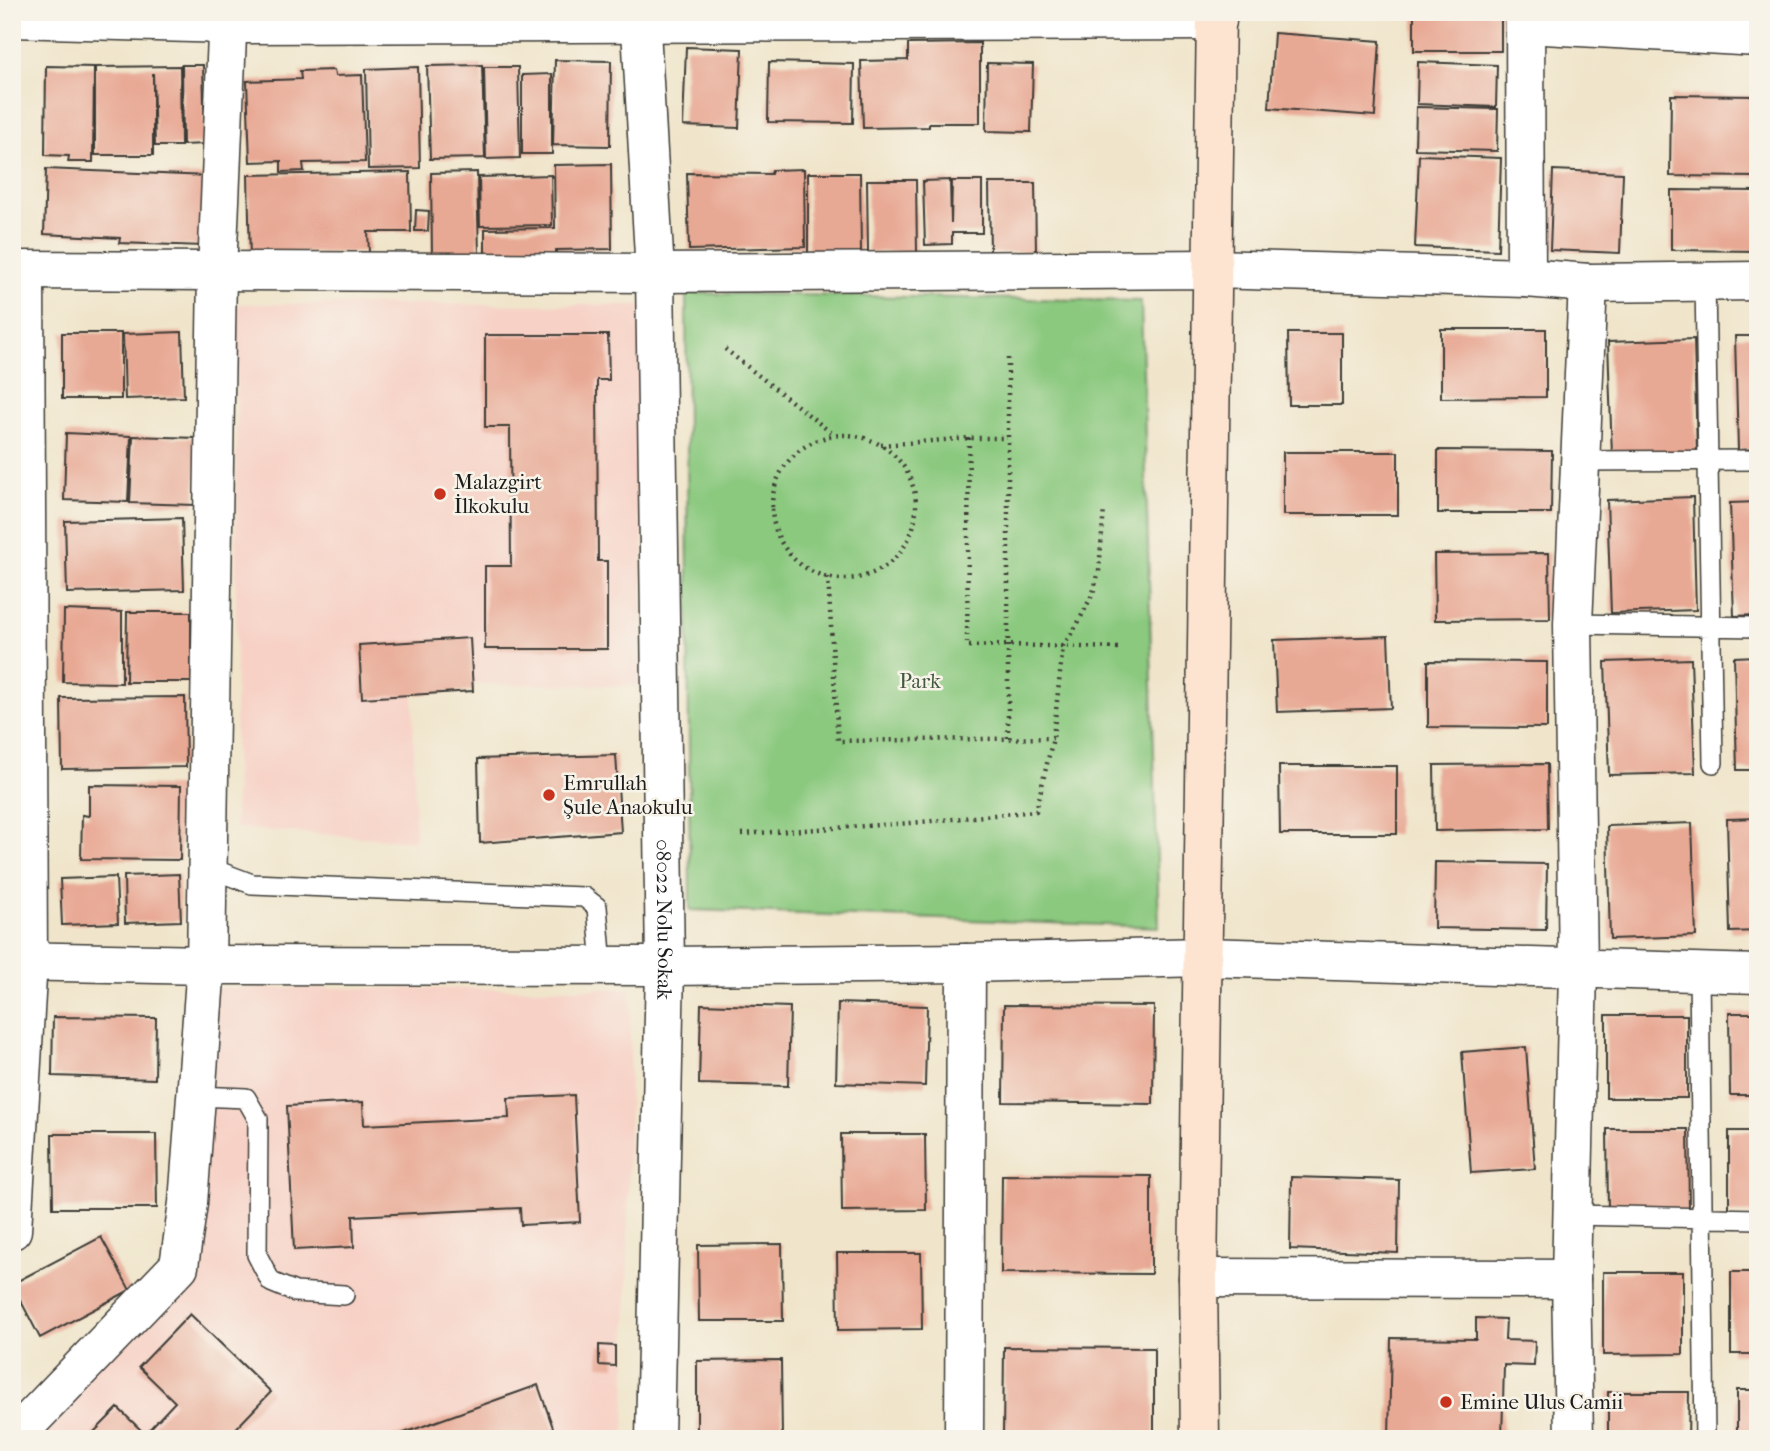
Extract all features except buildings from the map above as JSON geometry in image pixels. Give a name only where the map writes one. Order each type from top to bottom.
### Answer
[{"type":"street","points":[[12,18],[1216,16],[1198,1278],[1200,1439]]},
{"type":"street","name":"08022 Nolu Sokak","points":[[641,17],[655,273],[665,966],[655,1439]]},
{"type":"street","points":[[18,1421],[179,1266],[188,1203],[206,965],[217,272],[228,18]]},
{"type":"street","points":[[1526,278],[1526,18],[1758,37]]},
{"type":"street","points":[[12,1230],[20,961],[18,270],[655,273],[1213,269],[1526,278],[1588,283],[1758,281]]},
{"type":"street","points":[[1574,1439],[1571,1279],[1578,969],[1573,624],[1588,283]]},
{"type":"street","points":[[20,961],[206,965],[665,966],[1203,957],[1758,974]]},
{"type":"street","points":[[964,1439],[966,963]]},
{"type":"street","points":[[1198,1278],[1571,1279]]},
{"type":"lane","points":[[1705,282],[1713,763]]},
{"type":"lane","points":[[1580,461],[1758,460]]},
{"type":"lane","points":[[1573,624],[1758,627]]},
{"type":"lane","points":[[208,867],[252,884],[584,897],[597,907],[602,966]]},
{"type":"lane","points":[[1699,972],[1705,1439]]},
{"type":"lane","points":[[196,1096],[246,1098],[258,1119],[257,1255],[271,1282],[295,1292],[344,1295]]},
{"type":"lane","points":[[1573,1215],[1758,1219]]},
{"type":"path","points":[[725,349],[834,436]]},
{"type":"path","points":[[1007,358],[1007,739]]},
{"type":"path","points":[[834,436],[858,437],[880,445],[899,460],[911,481],[916,504],[913,528],[903,549],[886,566],[865,576],[841,579],[828,577],[818,575],[797,563],[782,544],[773,522],[772,498],[778,476],[792,457],[811,443],[834,436]]},
{"type":"path","points":[[969,438],[967,646],[1118,648]]},
{"type":"path","points":[[880,445],[1007,438]]},
{"type":"path","points":[[742,834],[911,823],[1036,811],[1053,738],[1063,646],[1093,593],[1099,571],[1104,509]]},
{"type":"path","points":[[828,577],[838,741],[1053,738]]},
{"type":"shaded area","name":"Malazgirt İlkokulu","points":[[237,304],[642,305],[643,686],[413,683],[415,841],[235,828]]},
{"type":"shaded area","points":[[211,988],[631,989],[625,1439],[32,1439],[32,1425],[204,1261]]},
{"type":"green space","name":"Park","points":[[686,293],[1141,301],[1159,927],[690,910]]},
{"type":"place","name":"Malazgirt İlkokulu","points":[[440,494]]},
{"type":"place","name":"Emrullah Şule Anaokulu","points":[[549,795]]},
{"type":"place","name":"Emine Ulus Camii","points":[[1446,1402]]}]
